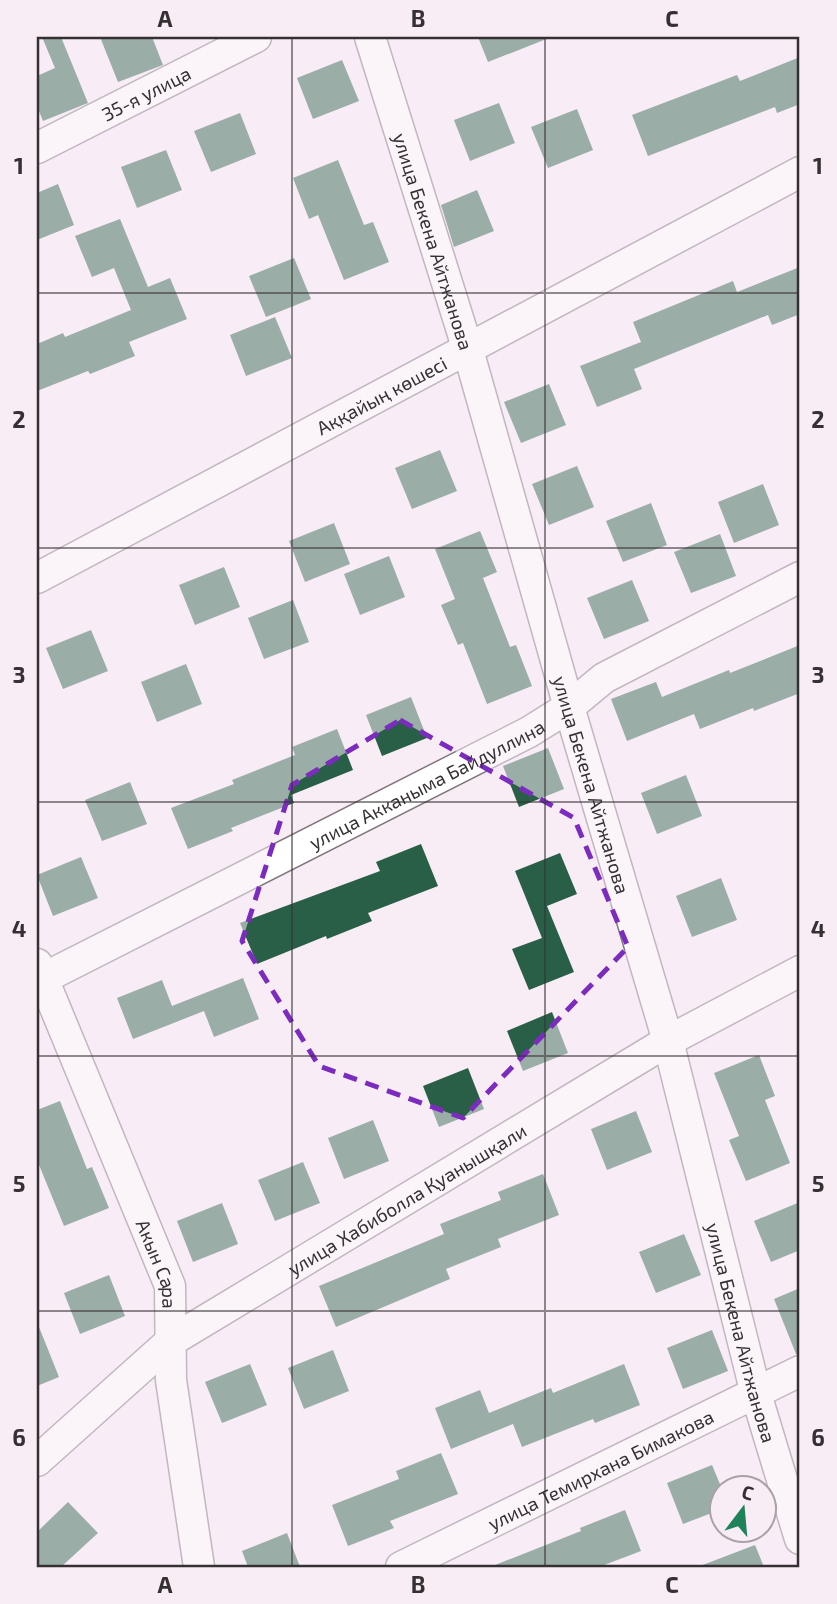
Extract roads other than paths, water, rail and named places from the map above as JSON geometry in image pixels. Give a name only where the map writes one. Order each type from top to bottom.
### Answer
[{"type":"street","name":"35-я улица","points":[[37,148],[256,37]]},
{"type":"street","name":"улица Бекена Айтжанова","points":[[370,37],[468,350],[569,707],[668,1041],[756,1394],[800,1539]]},
{"type":"street","name":"Аққайың көшесі","points":[[37,578],[800,172]]},
{"type":"street","name":"улица Акканыма Байдуллина","points":[[40,971],[529,732],[569,707],[604,678],[800,578]]},
{"type":"street","name":"Акын Сара","points":[[40,971],[170,1286],[171,1380],[199,1567]]},
{"type":"street","name":"улица Хабиболла Қуанышқали","points":[[37,1461],[171,1341],[668,1041],[800,971]]},
{"type":"street","name":"улица Темирхана Бимакова","points":[[401,1567],[800,1371]]}]
